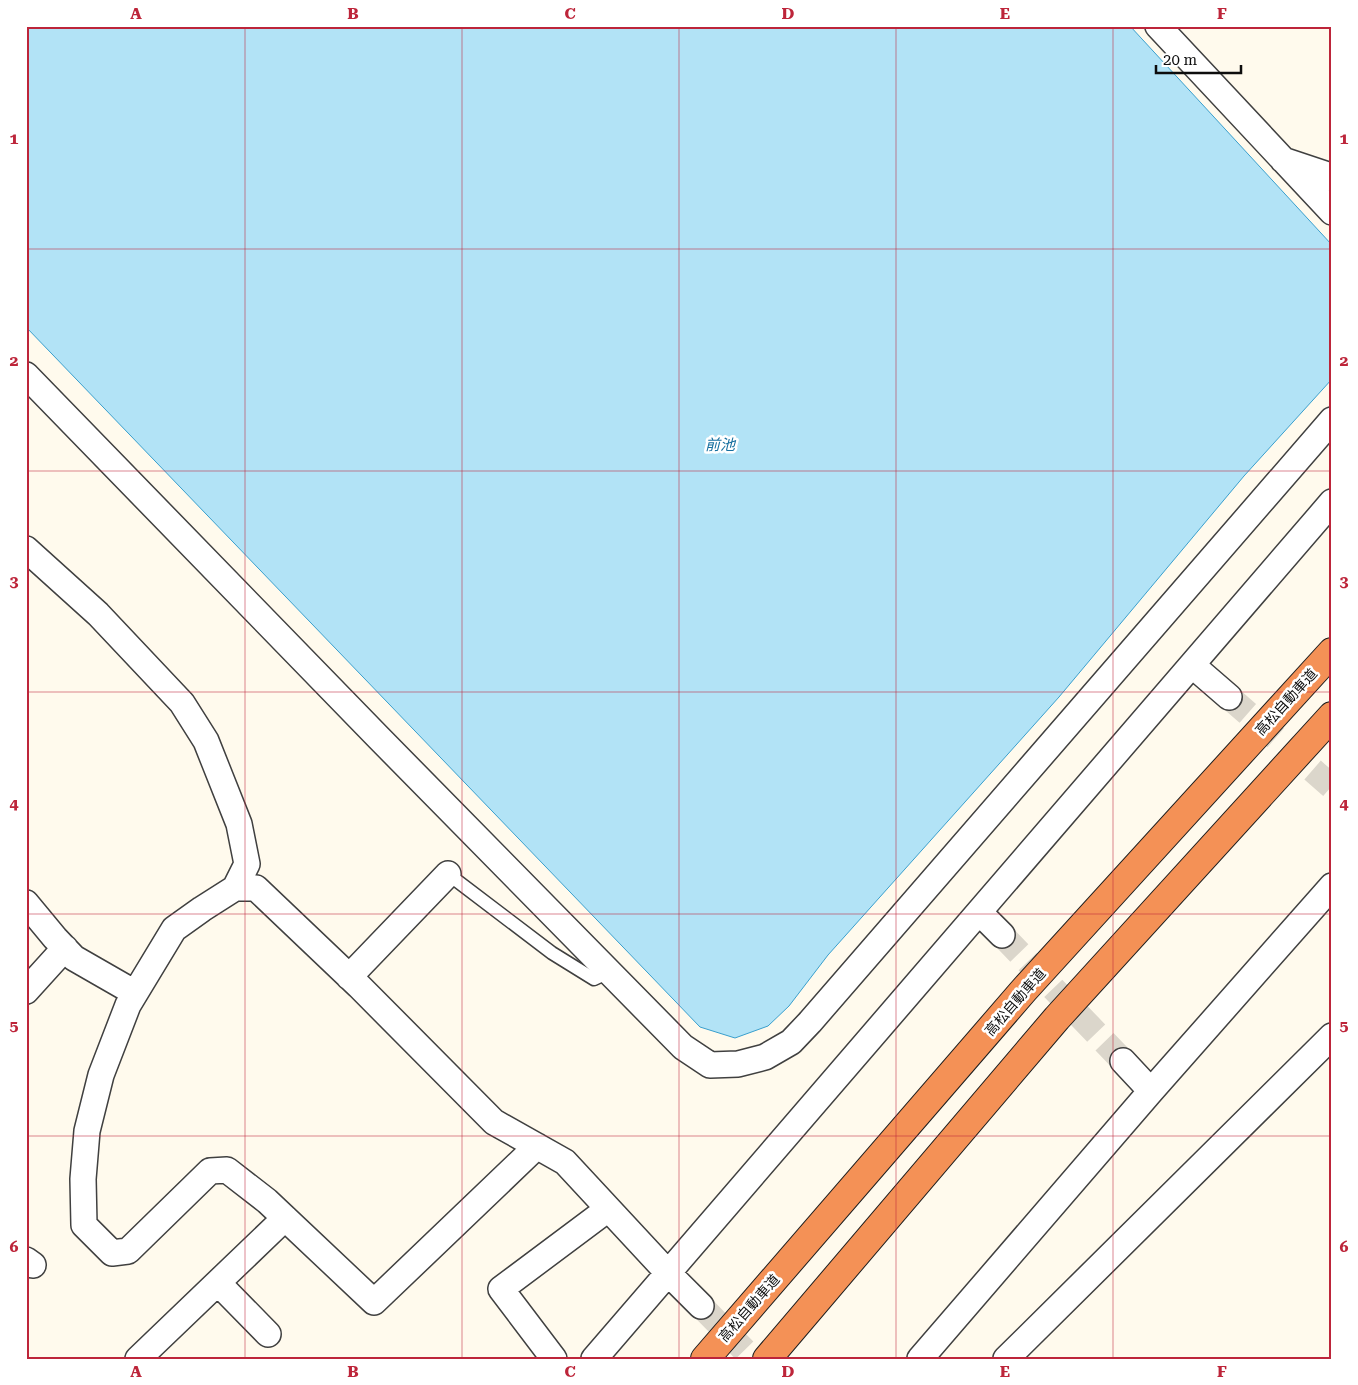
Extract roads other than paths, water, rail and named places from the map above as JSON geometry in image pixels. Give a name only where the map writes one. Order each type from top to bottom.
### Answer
[{"type":"highway","name":"高松自動車道","points":[[705,1359],[1024,990],[1332,652]]},
{"type":"highway","points":[[767,1359],[1057,1018],[1332,716]]},
{"type":"street","points":[[1158,26],[1332,212]]},
{"type":"street","points":[[1282,160],[1332,178]]},
{"type":"street","points":[[26,375],[683,1047],[710,1065],[738,1064],[765,1057],[791,1042],[1332,420]]},
{"type":"street","points":[[594,1359],[1332,502]]},
{"type":"street","points":[[26,549],[98,614],[182,703],[210,750],[240,824],[247,864],[234,888],[174,929],[128,1005],[101,1075],[87,1130],[83,1179],[84,1225],[112,1253],[128,1250],[210,1171],[227,1170],[267,1201],[374,1302],[537,1146]]},
{"type":"street","points":[[1192,665],[1229,697]]},
{"type":"street","points":[[349,976],[448,874]]},
{"type":"street","points":[[920,1359],[1151,1091],[1332,886]]},
{"type":"street","points":[[234,888],[256,888],[349,976],[494,1122],[565,1162],[700,1306]]},
{"type":"street","points":[[26,903],[54,938],[74,958],[135,993]]},
{"type":"street","points":[[979,912],[1002,934]]},
{"type":"street","points":[[26,991],[65,948]]},
{"type":"street","points":[[1006,1359],[1332,1036]]},
{"type":"street","points":[[1123,1062],[1151,1091]]},
{"type":"street","points":[[554,1359],[501,1289],[608,1209]]},
{"type":"street","points":[[140,1358],[285,1218]]},
{"type":"street","points":[[218,1283],[268,1334]]},
{"type":"lane","points":[[448,874],[552,953],[585,974],[594,979],[609,972]]},
{"type":"water","name":"前池","points":[[26,26],[1130,26],[1332,245],[1332,379],[1244,476],[1059,697],[828,955],[789,1006],[768,1026],[735,1038],[700,1027],[26,327]]},
{"type":"tunnel","points":[[1229,697],[1332,787]]},
{"type":"tunnel","points":[[1002,935],[1123,1061]]},
{"type":"tunnel","points":[[701,1306],[753,1359]]}]
